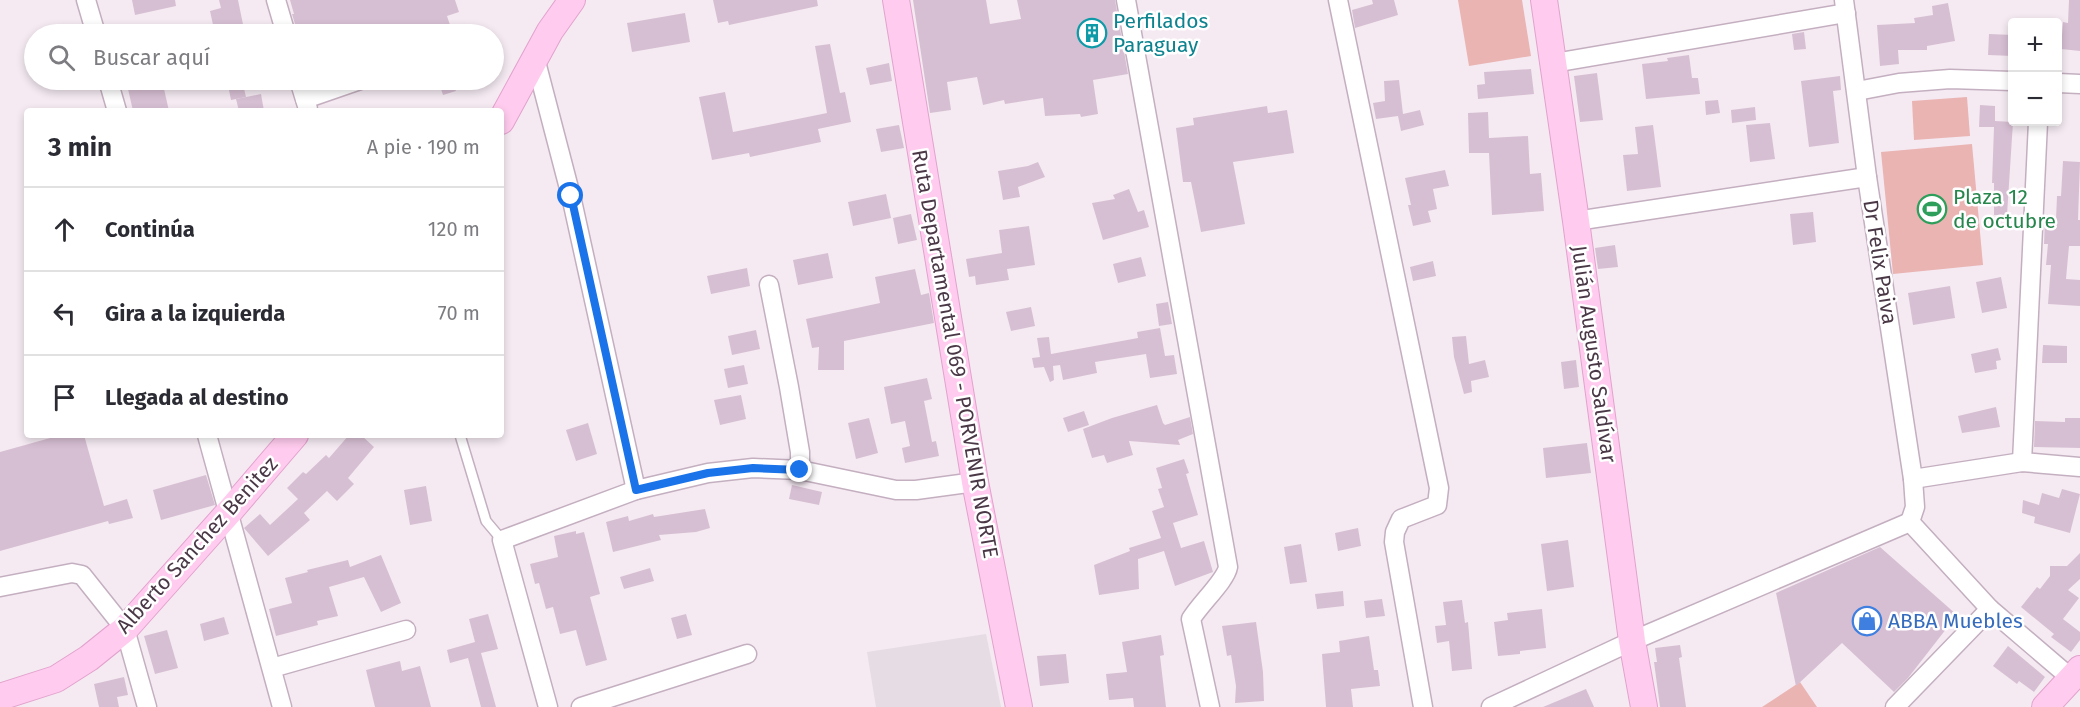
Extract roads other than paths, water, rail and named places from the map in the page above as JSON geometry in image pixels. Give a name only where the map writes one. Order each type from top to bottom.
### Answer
[{"type":"street","points":[[86,0],[93,24]]},
{"type":"street","points":[[276,0],[283,24]]},
{"type":"street","points":[[504,115],[550,31],[572,0]]},
{"type":"street","name":"Ruta Departamental 069 - PORVENIR NORTE","points":[[896,0],[975,482],[1019,707]]},
{"type":"street","points":[[1126,0],[1228,567],[1227,575],[1200,605],[1191,619],[1210,707]]},
{"type":"street","points":[[1338,0],[1439,488],[1437,505],[1401,519],[1395,532],[1394,542],[1423,707]]},
{"type":"street","name":"Julián Augusto Saldívar","points":[[1544,0],[1632,641],[1644,707]]},
{"type":"street","points":[[1554,63],[1845,7]]},
{"type":"street","name":"Dr Felix Paiva","points":[[1845,7],[1866,177],[1913,479],[1915,507],[1910,522]]},
{"type":"street","points":[[535,58],[571,196],[636,490]]},
{"type":"street","points":[[1857,91],[1899,83],[1950,79],[2008,81]]},
{"type":"street","points":[[2062,82],[2080,84]]},
{"type":"street","points":[[111,90],[116,108]]},
{"type":"street","points":[[302,90],[307,105],[339,90]]},
{"type":"street","points":[[2022,462],[2038,126]]},
{"type":"street","points":[[1576,221],[1866,177]]},
{"type":"street","points":[[769,285],[800,452],[800,470]]},
{"type":"street","points":[[208,438],[282,707]]},
{"type":"street","name":"Alberto Sanchez Benitez","points":[[0,697],[56,679],[89,658],[125,629],[292,438]]},
{"type":"street","points":[[1913,479],[2022,462],[2080,467]]},
{"type":"street","points":[[548,707],[502,540],[636,490],[708,473],[753,468],[800,470],[896,490],[915,490],[975,482]]},
{"type":"street","points":[[1491,707],[1632,641],[1910,522],[1990,609],[2076,674],[2045,707]]},
{"type":"street","points":[[0,586],[72,573],[80,574],[125,629],[147,707]]},
{"type":"street","points":[[1895,707],[1990,609]]},
{"type":"street","points":[[272,668],[406,630]]},
{"type":"street","points":[[580,707],[747,654]]},
{"type":"lane","points":[[461,438],[486,522],[502,540]]},
{"type":"place","name":"Perfilados Paraguay","points":[[1092,33]]},
{"type":"place","name":"Plaza 12 de octubre","points":[[1932,209]]},
{"type":"place","name":"ABBA Muebles","points":[[1867,621]]}]
